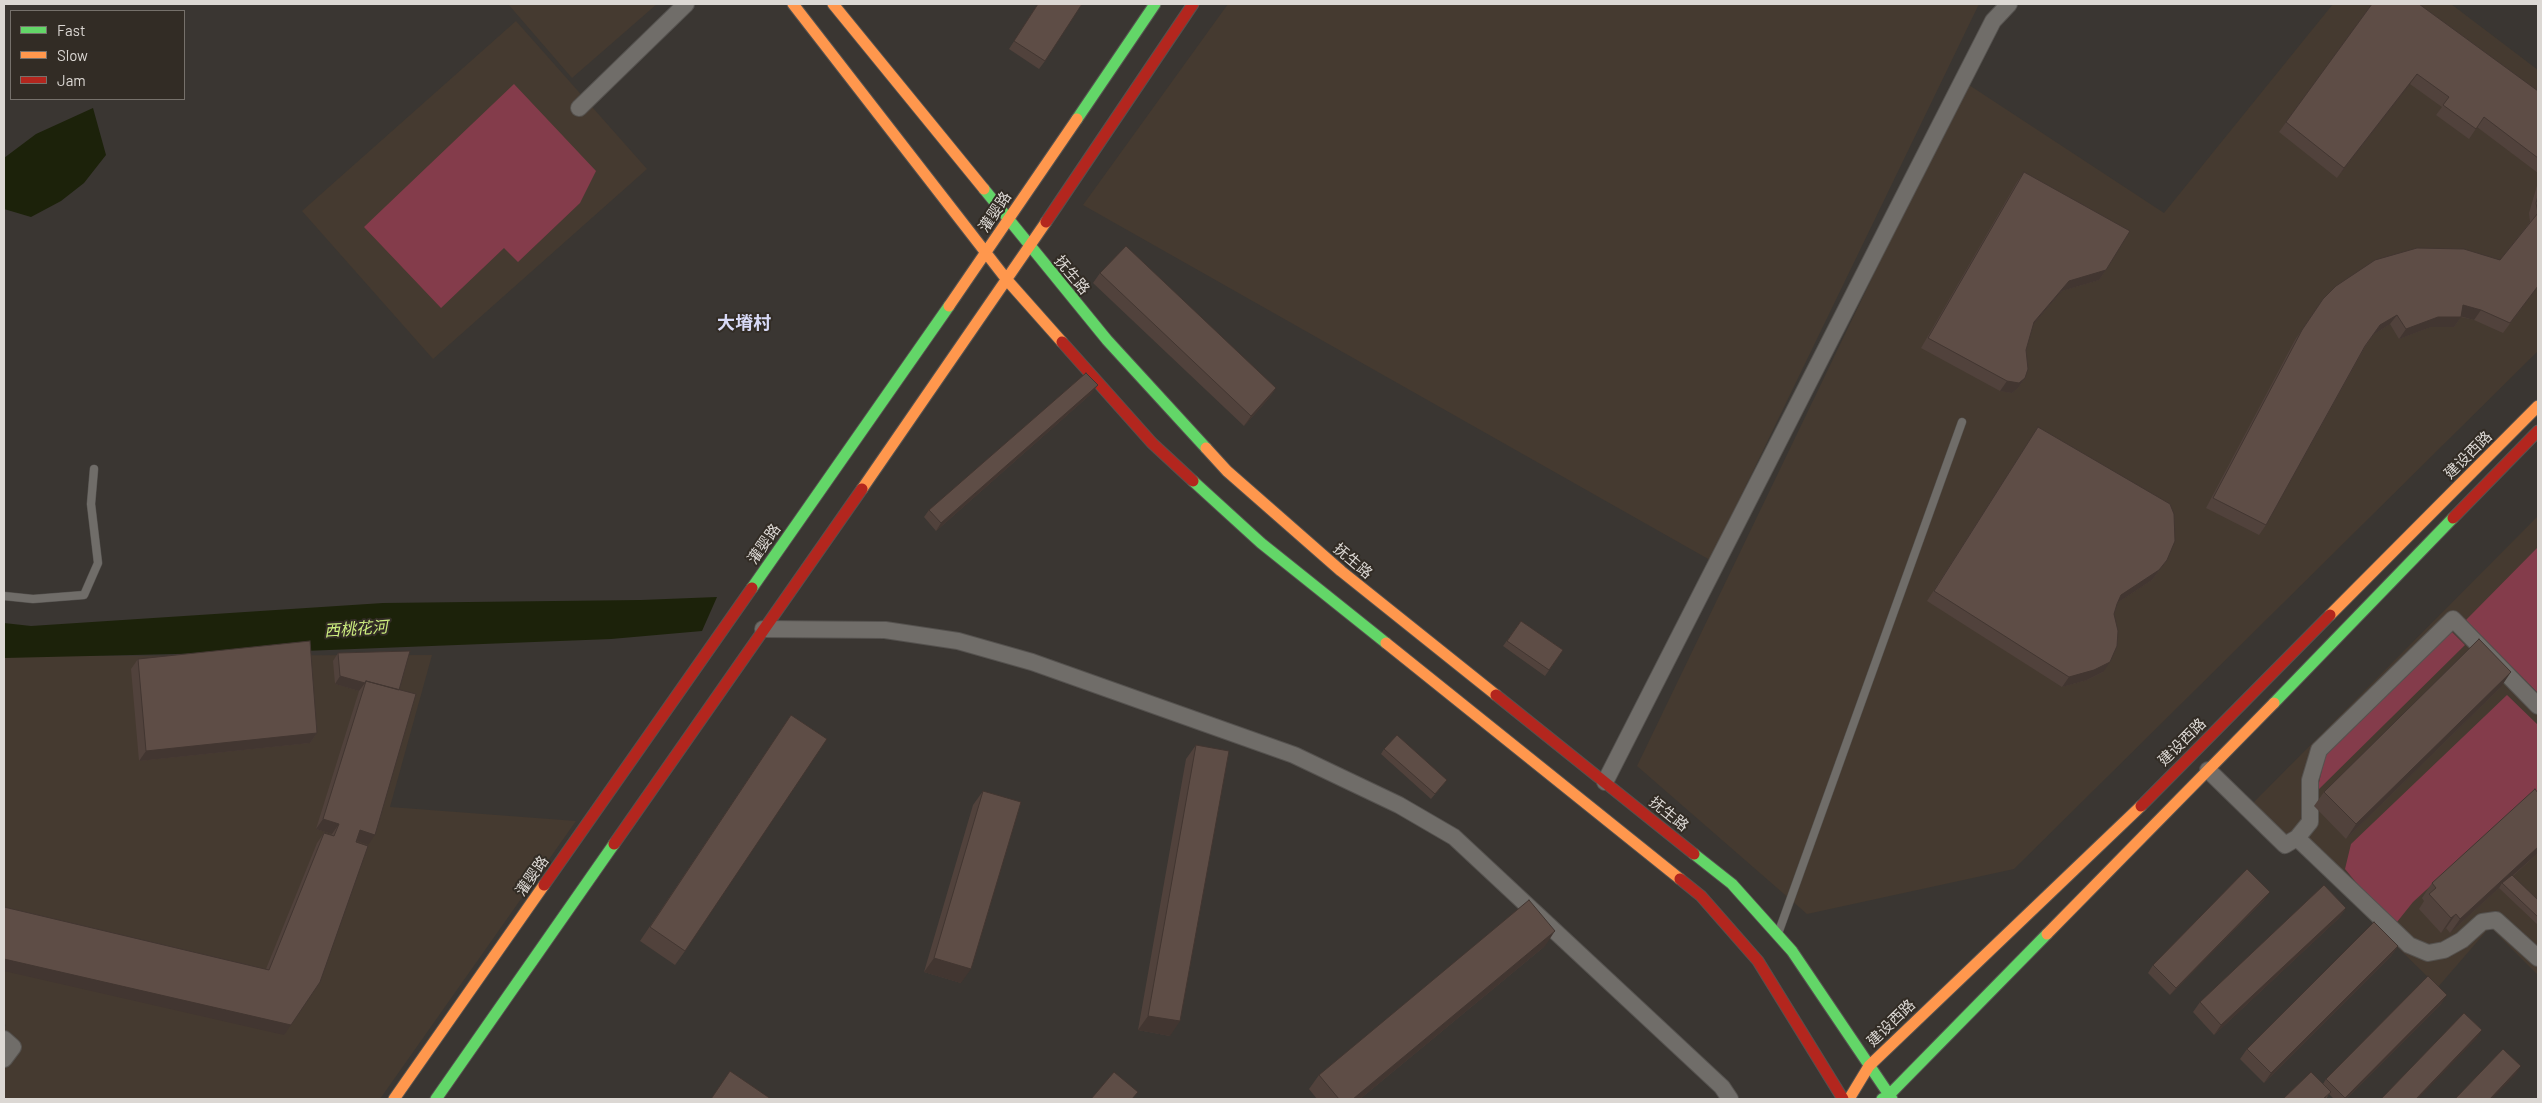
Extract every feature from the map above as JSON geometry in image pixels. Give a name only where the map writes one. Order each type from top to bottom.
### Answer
[{"type":"main road","points":[[793,4],[1006,280],[1152,443],[1261,543],[1701,896],[1758,961],[1843,1099]]},
{"type":"main road","name":"抚生路","points":[[833,4],[1107,340],[1227,471],[1341,571],[1732,884],[1792,951],[1869,1066],[1888,1098]]},
{"type":"main road","name":"灌婴路","points":[[394,1099],[986,253],[1155,4]]},
{"type":"main road","points":[[436,1099],[1006,280],[1193,4]]},
{"type":"main road","name":"建设西路","points":[[1849,1099],[1869,1066],[2141,806],[2538,406]]},
{"type":"main road","points":[[1888,1098],[2538,431]]},
{"type":"street","points":[[578,108],[686,4]]},
{"type":"street","points":[[1605,782],[1993,21],[2009,4]]},
{"type":"street","points":[[2208,770],[2285,845],[2296,838],[2310,822],[2310,780],[2319,750],[2453,619],[2538,706]]},
{"type":"street","points":[[764,629],[884,630],[958,641],[1032,662],[1294,755],[1399,805],[1454,837],[1722,1087],[1730,1099]]},
{"type":"street","points":[[2296,838],[2409,945],[2428,953],[2444,950],[2462,940],[2482,922],[2496,920],[2538,958]]},
{"type":"street","points":[[4,1039],[13,1047],[4,1059]]},
{"type":"lane","points":[[1777,935],[1962,422]]},
{"type":"lane","points":[[4,596],[33,598],[84,595],[98,563],[91,504],[94,469]]},
{"type":"shaded area","points":[[508,4],[657,4],[572,78]]},
{"type":"shaded area","points":[[1228,4],[1979,4],[1710,560],[1083,205]]},
{"type":"shaded area","points":[[2333,4],[2451,4],[2538,70],[2538,351],[2014,869],[1807,914],[1637,766],[1966,83],[2164,213]]},
{"type":"shaded area","points":[[516,21],[647,169],[433,359],[302,211]]},
{"type":"shaded area","points":[[514,84],[596,171],[580,203],[518,262],[504,248],[441,308],[364,227]]},
{"type":"shaded area","points":[[2538,516],[2538,975],[2490,927],[2438,987],[2312,863],[2250,806]]},
{"type":"shaded area","points":[[2538,547],[2538,693],[2466,620]]},
{"type":"shaded area","points":[[2450,630],[2465,645],[2317,791],[2326,753]]},
{"type":"shaded area","points":[[432,655],[390,807],[576,821],[380,1099],[4,1099],[4,1028],[6,1025],[4,1024],[4,656]]},
{"type":"shaded area","points":[[2507,695],[2538,725],[2538,793],[2535,790],[2413,902],[2393,927],[2345,869],[2351,844]]},
{"type":"water","points":[[93,108],[106,155],[84,183],[61,201],[31,217],[4,209],[4,158],[36,134]]},
{"type":"water","name":"西桃花河","points":[[717,597],[702,631],[611,639],[303,651],[4,658],[4,623],[31,626],[383,603],[641,600]]},
{"type":"building","points":[[1038,4],[1082,4],[1045,61],[1014,41]]},
{"type":"building","points":[[2372,4],[2419,4],[2538,91],[2538,158],[2484,117],[2476,129],[2443,105],[2449,97],[2417,74],[2344,168],[2286,122]]},
{"type":"building","points":[[2024,172],[2130,231],[2106,270],[2069,281],[2034,322],[2026,350],[2028,369],[2025,378],[2019,383],[2007,381],[1928,338]]},
{"type":"building","points":[[2538,196],[2538,213],[2536,203]]},
{"type":"building","points":[[2538,213],[2538,286],[2510,323],[2481,310],[2463,305],[2461,317],[2438,317],[2406,329],[2397,315],[2380,325],[2365,346],[2266,525],[2213,498],[2302,330],[2323,299],[2336,286],[2375,260],[2417,248],[2464,249],[2500,260]]},
{"type":"building","points":[[1126,246],[1276,388],[1251,416],[1100,273]]},
{"type":"building","points":[[1086,373],[1098,385],[941,523],[929,510]]},
{"type":"building","points":[[2038,427],[2170,504],[2174,514],[2175,541],[2167,560],[2159,570],[2121,595],[2117,604],[2114,614],[2118,631],[2117,646],[2110,662],[2094,670],[2069,677],[1934,591]]},
{"type":"building","points":[[1521,621],[1563,650],[1549,670],[1507,641]]},
{"type":"building","points":[[2479,639],[2511,672],[2356,824],[2324,792]]},
{"type":"building","points":[[310,641],[317,733],[146,751],[138,659]]},
{"type":"building","points":[[410,651],[399,690],[340,676],[338,653]]},
{"type":"building","points":[[366,681],[416,694],[375,835],[360,830],[356,842],[368,846],[320,982],[291,1025],[4,959],[4,907],[269,970],[324,833],[334,836],[339,824],[323,819]]},
{"type":"building","points":[[791,715],[827,739],[685,951],[650,927]]},
{"type":"building","points":[[1397,735],[1447,780],[1435,794],[1384,749]]},
{"type":"building","points":[[1196,745],[1229,751],[1180,1021],[1148,1016]]},
{"type":"building","points":[[2535,789],[2538,793],[2538,847],[2460,919],[2456,914],[2451,918],[2429,894],[2436,888],[2432,883]]},
{"type":"building","points":[[983,791],[1021,802],[971,969],[934,958]]},
{"type":"building","points":[[2247,869],[2270,892],[2176,988],[2153,965]]},
{"type":"building","points":[[2512,875],[2538,900],[2538,917],[2502,883]]},
{"type":"building","points":[[2324,885],[2346,908],[2221,1025],[2200,1002]]},
{"type":"building","points":[[1529,900],[1555,931],[1353,1099],[1339,1099],[1319,1075]]},
{"type":"building","points":[[2374,922],[2398,946],[2271,1073],[2247,1049]]},
{"type":"building","points":[[2428,976],[2447,995],[2345,1098],[2326,1079]]},
{"type":"building","points":[[2464,1013],[2482,1030],[2416,1099],[2381,1099]]},
{"type":"building","points":[[2503,1049],[2521,1066],[2490,1099],[2455,1099]]},
{"type":"building","points":[[730,1071],[771,1099],[711,1099]]},
{"type":"building","points":[[1114,1072],[1138,1092],[1132,1099],[1091,1099]]},
{"type":"building","points":[[2311,1072],[2331,1092],[2323,1099],[2283,1099]]},
{"type":"traffic: fast","points":[[1077,119],[1155,4]]},
{"type":"traffic: fast","points":[[984,189],[1107,340],[1206,448]]},
{"type":"traffic: fast","points":[[752,588],[949,306]]},
{"type":"traffic: fast","points":[[1193,481],[1261,543],[1386,643]]},
{"type":"traffic: fast","points":[[2274,703],[2453,518]]},
{"type":"traffic: fast","points":[[436,1099],[614,844]]},
{"type":"traffic: fast","points":[[1694,854],[1732,884],[1792,951],[1892,1099]]},
{"type":"traffic: fast","points":[[1882,1099],[1889,1095],[2047,934]]},
{"type":"traffic: slow","points":[[793,4],[1007,280],[1062,342]]},
{"type":"traffic: slow","points":[[833,4],[984,189]]},
{"type":"traffic: slow","points":[[949,306],[1077,119]]},
{"type":"traffic: slow","points":[[862,489],[1046,222]]},
{"type":"traffic: slow","points":[[2330,615],[2538,406]]},
{"type":"traffic: slow","points":[[1206,448],[1227,471],[1341,571],[1496,695]]},
{"type":"traffic: slow","points":[[1386,643],[1680,879]]},
{"type":"traffic: slow","points":[[2047,934],[2274,703]]},
{"type":"traffic: slow","points":[[1849,1099],[1869,1066],[2141,806]]},
{"type":"traffic: slow","points":[[394,1099],[544,885]]},
{"type":"traffic: jam","points":[[1046,222],[1193,4]]},
{"type":"traffic: jam","points":[[1062,342],[1152,443],[1193,481]]},
{"type":"traffic: jam","points":[[2453,518],[2538,431]]},
{"type":"traffic: jam","points":[[614,844],[862,489]]},
{"type":"traffic: jam","points":[[544,885],[752,588]]},
{"type":"traffic: jam","points":[[2141,806],[2330,615]]},
{"type":"traffic: jam","points":[[1496,695],[1694,854]]},
{"type":"traffic: jam","points":[[1680,879],[1701,896],[1758,961],[1843,1099]]},
{"type":"district","name":"大塉村","points":[[744,323]]}]
